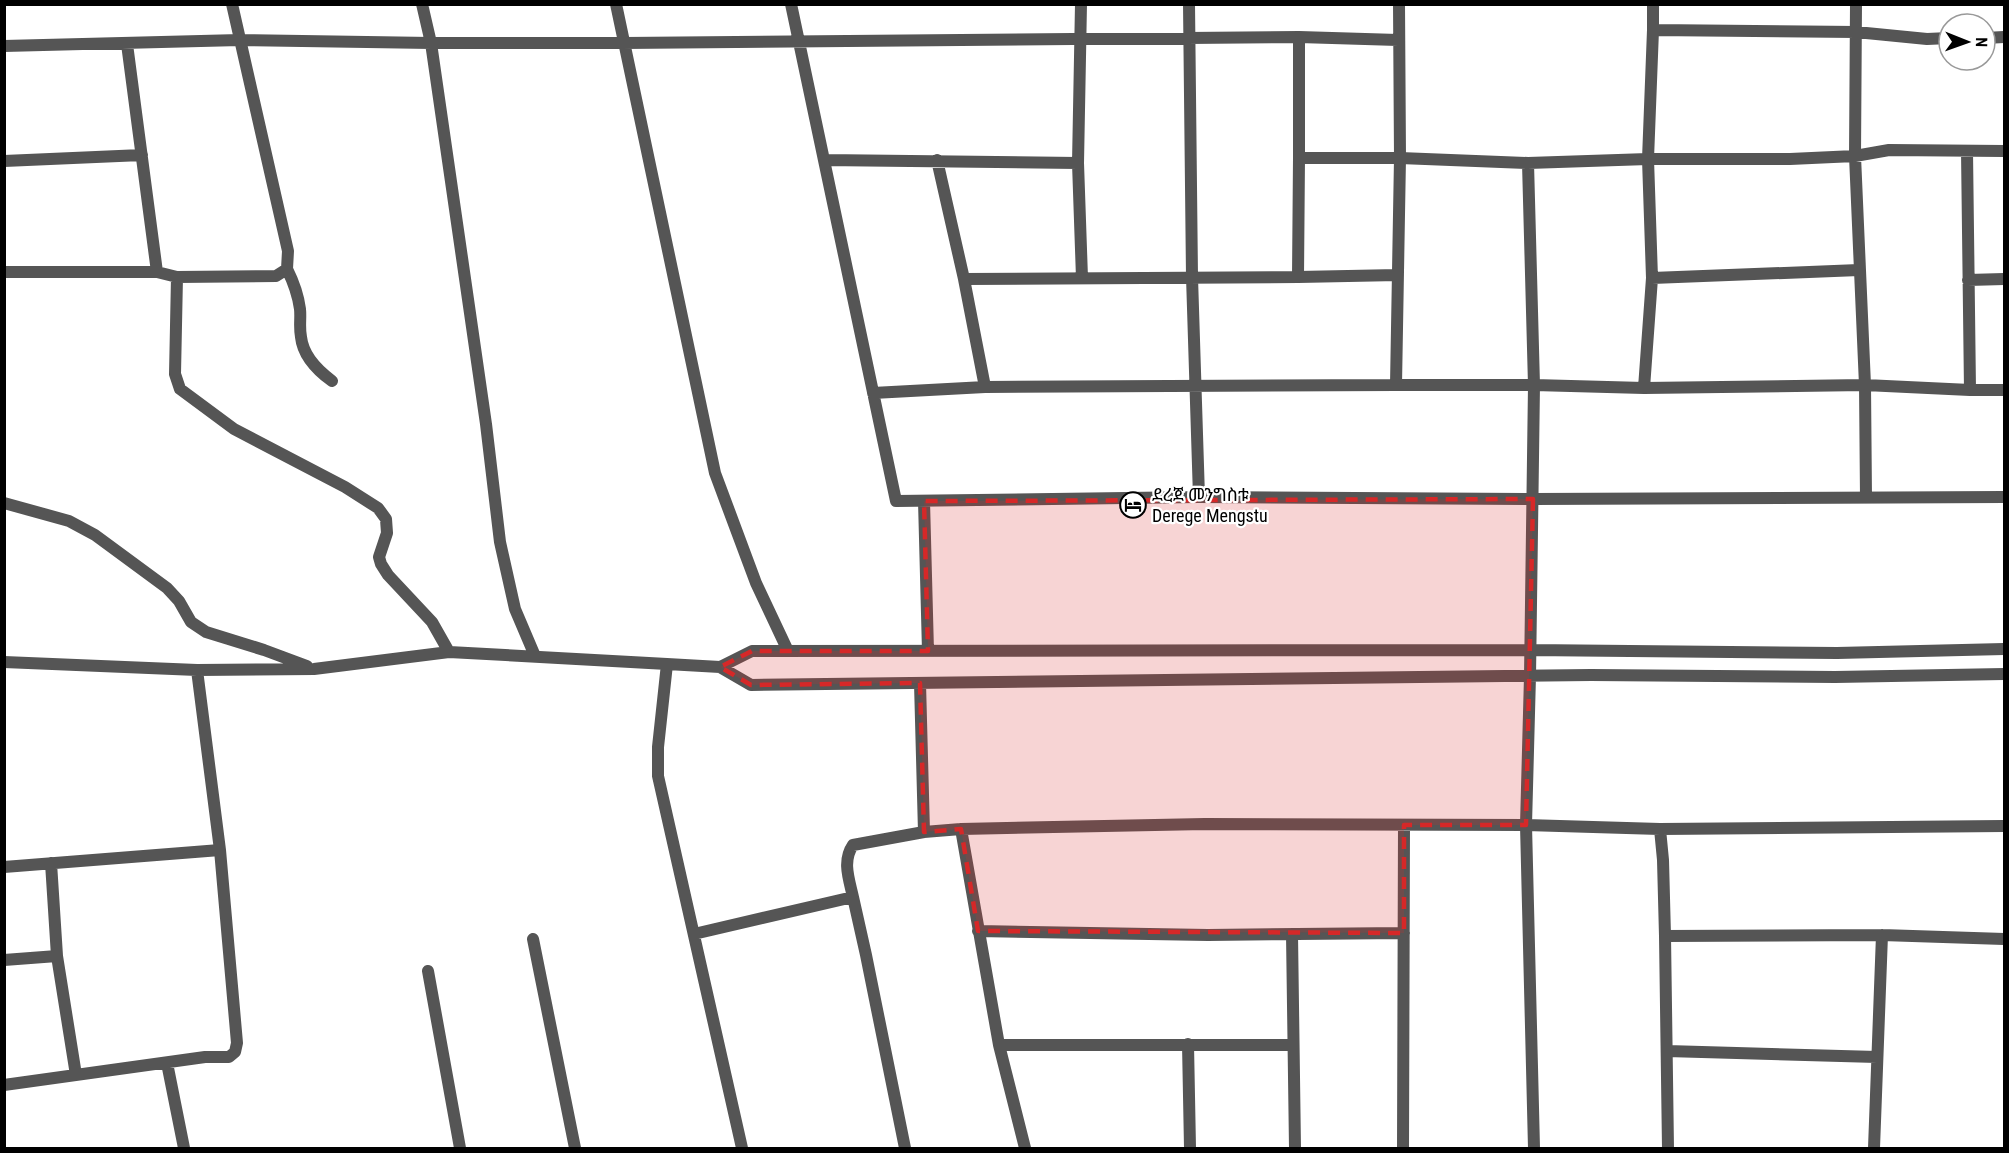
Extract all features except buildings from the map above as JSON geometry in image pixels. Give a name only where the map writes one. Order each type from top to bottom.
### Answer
[{"type":"street","points":[[232,4],[288,251],[287,269],[294,283],[298,300],[301,338],[316,369],[332,381]]},
{"type":"street","points":[[422,4],[432,43],[486,424],[500,542],[515,609],[535,656]]},
{"type":"street","points":[[616,4],[715,473],[756,583],[788,651]]},
{"type":"street","points":[[791,4],[896,501],[1199,497],[1533,499],[2004,497]]},
{"type":"street","points":[[1081,4],[1078,163],[1082,278]]},
{"type":"street","points":[[1190,4],[1192,277],[1199,497]]},
{"type":"street","points":[[1396,386],[1400,158],[1399,4]]},
{"type":"street","points":[[1644,388],[1652,278],[1648,159],[1653,4]]},
{"type":"street","points":[[1856,4],[1856,156],[1865,385],[1866,498]]},
{"type":"street","points":[[1653,30],[1856,32],[1937,39]]},
{"type":"street","points":[[1298,277],[1299,37]]},
{"type":"street","points":[[4,46],[240,40],[624,43],[1299,37],[1398,40]]},
{"type":"street","points":[[127,44],[157,272]]},
{"type":"street","points":[[1299,158],[1400,158],[1528,163],[1648,159],[1790,159],[1856,156],[1889,150],[2004,151]]},
{"type":"street","points":[[1968,151],[1970,390]]},
{"type":"street","points":[[4,161],[142,154]]},
{"type":"street","points":[[824,159],[1078,163]]},
{"type":"street","points":[[937,160],[985,387]]},
{"type":"street","points":[[1528,163],[1533,499],[1526,825],[1534,1149]]},
{"type":"street","points":[[4,273],[157,272],[177,277],[276,276],[287,269]]},
{"type":"street","points":[[1652,278],[1859,270]]},
{"type":"street","points":[[964,279],[1398,275]]},
{"type":"street","points":[[177,277],[175,374],[180,389],[234,429],[345,487],[378,508],[386,519],[387,533],[380,557],[381,564],[388,575],[432,622],[449,652]]},
{"type":"street","points":[[1968,280],[2004,279]]},
{"type":"street","points":[[873,393],[985,387],[1533,386],[1644,388],[1865,385],[2004,390]]},
{"type":"street","points":[[924,501],[928,651]]},
{"type":"street","points":[[4,503],[69,521],[95,535],[167,588],[179,601],[191,622],[206,632],[314,669]]},
{"type":"street","points":[[720,668],[752,651],[1837,652],[2004,649]]},
{"type":"street","points":[[4,662],[197,670],[314,669],[449,652],[720,668],[751,685],[1603,675],[1835,677],[2004,674]]},
{"type":"street","points":[[667,664],[658,747],[658,776],[742,1149]]},
{"type":"street","points":[[4,1085],[205,1057],[229,1057],[236,1052],[220,850],[197,670]]},
{"type":"street","points":[[920,683],[924,832]]},
{"type":"street","points":[[905,1149],[847,864],[848,853],[853,845],[924,832],[962,829],[1205,824],[1526,825],[1660,829],[2004,826]]},
{"type":"street","points":[[1403,1149],[1404,825]]},
{"type":"street","points":[[962,829],[999,1045],[1025,1149]]},
{"type":"street","points":[[1660,829],[1665,936],[1668,1149]]},
{"type":"street","points":[[4,867],[220,850]]},
{"type":"street","points":[[51,863],[57,956],[75,1075]]},
{"type":"street","points":[[694,934],[853,897]]},
{"type":"street","points":[[978,931],[1208,935],[1404,933]]},
{"type":"street","points":[[1292,934],[1295,1149]]},
{"type":"street","points":[[1665,936],[1882,935],[2004,939]]},
{"type":"street","points":[[1874,1149],[1882,935]]},
{"type":"street","points":[[533,939],[575,1149]]},
{"type":"street","points":[[4,960],[57,956]]},
{"type":"street","points":[[428,971],[460,1149]]},
{"type":"street","points":[[1188,1044],[1190,1149]]},
{"type":"street","points":[[999,1045],[1293,1046]]},
{"type":"street","points":[[1667,1051],[1877,1057]]},
{"type":"street","points":[[167,1063],[182,1147]]},
{"type":"highlighted area","points":[[1533,499],[1526,825],[1404,825],[1404,933],[978,931],[961,829],[924,832],[920,683],[751,685],[720,667],[752,651],[928,651],[924,501]]},
{"type":"place","name":"ደረጀ መንግስቱ Derege Mengstu","points":[[1133,505]]}]
